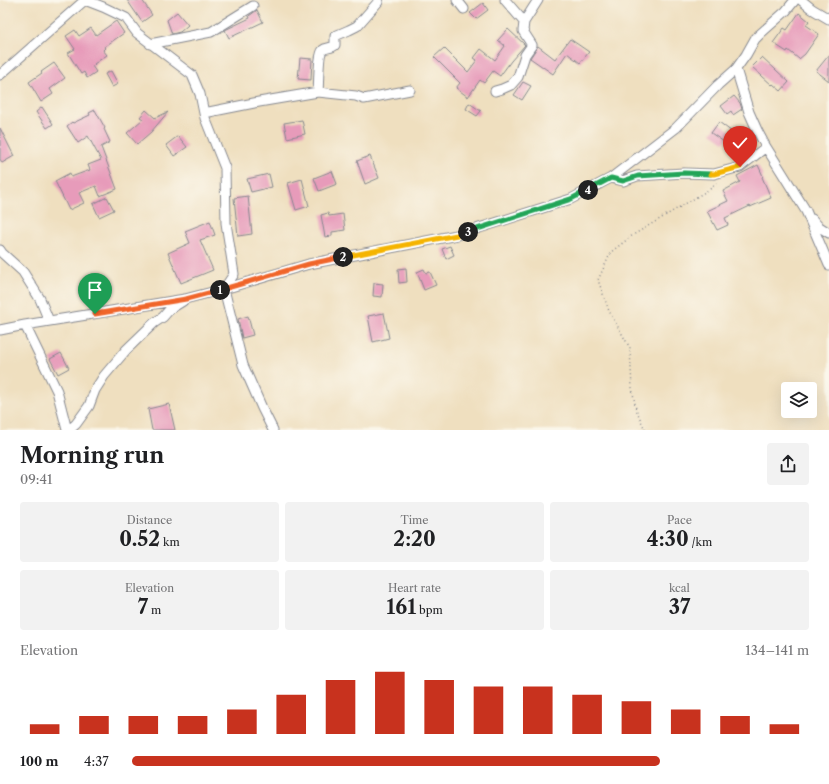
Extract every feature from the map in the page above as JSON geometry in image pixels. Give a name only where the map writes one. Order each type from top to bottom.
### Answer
[{"type":"street","points":[[0,75],[85,0],[126,18],[137,33],[192,75],[200,94],[204,113],[225,168],[226,224],[234,274],[224,289],[243,365],[273,430]]},
{"type":"street","points":[[456,0],[464,9]]},
{"type":"street","points":[[505,0],[524,22]]},
{"type":"street","points":[[495,91],[511,85],[518,78],[525,55],[532,45],[523,31],[524,22],[538,0]]},
{"type":"street","points":[[0,330],[186,299],[309,264],[457,235],[571,199],[611,178],[676,128],[718,85],[736,69],[746,56],[755,39],[795,0]]},
{"type":"street","points":[[801,0],[812,9],[829,19]]},
{"type":"street","points":[[807,0],[812,9]]},
{"type":"street","points":[[318,92],[320,53],[325,48],[332,48],[335,46],[335,36],[357,26],[378,2]]},
{"type":"street","points":[[150,44],[211,32],[253,6]]},
{"type":"street","points":[[736,69],[749,112],[766,147],[806,211],[818,226],[829,233]]},
{"type":"street","points":[[204,113],[318,92],[356,96],[364,99],[410,90]]},
{"type":"street","points":[[611,178],[623,181],[638,176],[684,173],[714,174],[740,167],[766,147]]},
{"type":"street","points":[[806,211],[829,265]]},
{"type":"street","points":[[0,250],[2,254],[23,272],[40,299],[49,321]]},
{"type":"street","points":[[25,325],[57,391],[68,430],[76,424],[89,406],[95,390],[104,376],[126,350],[154,323],[186,299]]},
{"type":"path","points":[[645,430],[636,409],[632,388],[630,348],[609,311],[598,280],[612,252],[633,235],[710,189],[721,180],[726,171]]},
{"type":"building","points":[[127,0],[142,0],[152,15],[142,22]]},
{"type":"building","points":[[483,3],[488,10],[476,19],[470,13]]},
{"type":"building","points":[[257,10],[263,22],[229,38],[225,30],[250,18],[249,16]]},
{"type":"building","points":[[177,12],[188,25],[180,32],[172,34],[167,20]]},
{"type":"building","points":[[799,13],[809,21],[806,25],[819,34],[805,54],[799,59],[788,50],[787,52],[773,43],[784,28],[787,30]]},
{"type":"building","points":[[116,21],[124,33],[104,47],[105,48],[103,50],[107,55],[92,66],[96,72],[87,78],[84,72],[81,74],[68,53],[75,49],[66,36],[75,30],[79,36],[91,28],[96,35]]},
{"type":"building","points":[[508,29],[525,45],[500,76],[493,71],[484,83],[480,80],[468,97],[456,88],[460,83],[434,57],[444,48],[468,72],[477,60],[474,58],[481,49],[495,60],[505,46],[498,40]]},
{"type":"building","points":[[570,39],[589,52],[580,63],[567,53],[553,74],[530,58],[538,46],[555,59]]},
{"type":"building","points":[[829,55],[829,81],[816,71]]},
{"type":"building","points":[[762,57],[789,82],[781,91],[752,67]]},
{"type":"building","points":[[300,58],[312,59],[311,80],[298,79]]},
{"type":"building","points":[[54,63],[65,78],[50,89],[53,94],[41,102],[29,82]]},
{"type":"building","points":[[111,71],[118,84],[112,87],[105,74]]},
{"type":"building","points":[[523,82],[531,86],[522,100],[514,95]]},
{"type":"building","points":[[734,96],[740,103],[742,109],[733,115],[731,111],[727,114],[721,106]]},
{"type":"building","points":[[469,103],[481,111],[477,116],[466,109]]},
{"type":"building","points":[[42,107],[53,124],[47,128],[36,112]]},
{"type":"building","points":[[95,110],[105,128],[104,129],[110,142],[101,147],[117,189],[100,196],[96,186],[79,193],[84,203],[69,210],[55,181],[70,173],[71,177],[90,170],[88,165],[101,160],[88,136],[78,143],[67,126],[72,122],[73,123],[90,115],[89,113]]},
{"type":"building","points":[[146,110],[155,118],[168,112],[151,132],[137,144],[127,133],[143,119],[140,117]]},
{"type":"building","points":[[302,120],[305,134],[287,138],[284,123]]},
{"type":"building","points":[[719,122],[732,132],[724,142],[711,133]]},
{"type":"building","points":[[0,128],[14,156],[2,163],[0,159]]},
{"type":"building","points":[[178,136],[187,147],[174,156],[166,145]]},
{"type":"building","points":[[370,156],[379,178],[365,184],[357,161]]},
{"type":"building","points":[[758,165],[771,198],[725,218],[728,225],[717,230],[707,211],[728,201],[723,191],[740,182],[737,176]]},
{"type":"building","points":[[332,171],[337,184],[319,191],[314,178]]},
{"type":"building","points":[[269,174],[272,187],[251,192],[247,179]]},
{"type":"building","points":[[302,179],[309,206],[296,210],[288,183]]},
{"type":"building","points":[[248,196],[252,234],[238,236],[234,198]]},
{"type":"building","points":[[107,197],[114,210],[99,217],[93,204]]},
{"type":"building","points":[[328,213],[329,216],[343,214],[345,230],[332,232],[332,236],[325,237],[321,215]]},
{"type":"building","points":[[210,221],[215,235],[200,240],[213,270],[181,283],[168,253],[190,243],[185,231]]},
{"type":"building","points":[[450,246],[454,255],[446,259],[442,249]]},
{"type":"building","points":[[406,268],[407,282],[399,283],[398,269]]},
{"type":"building","points":[[424,269],[426,273],[430,272],[436,285],[424,290],[417,272]]},
{"type":"building","points":[[374,283],[383,284],[382,297],[373,296]]},
{"type":"building","points":[[384,313],[389,338],[373,342],[368,316]]},
{"type":"building","points":[[248,316],[253,335],[242,338],[238,319]]},
{"type":"building","points":[[61,353],[69,368],[58,374],[50,359]]},
{"type":"building","points":[[169,404],[175,430],[152,430],[148,409]]},
{"type":"route","points":[[95,314],[186,299],[309,264],[457,235],[571,199],[611,178],[623,181],[638,176],[684,173],[714,174],[740,167]]}]
